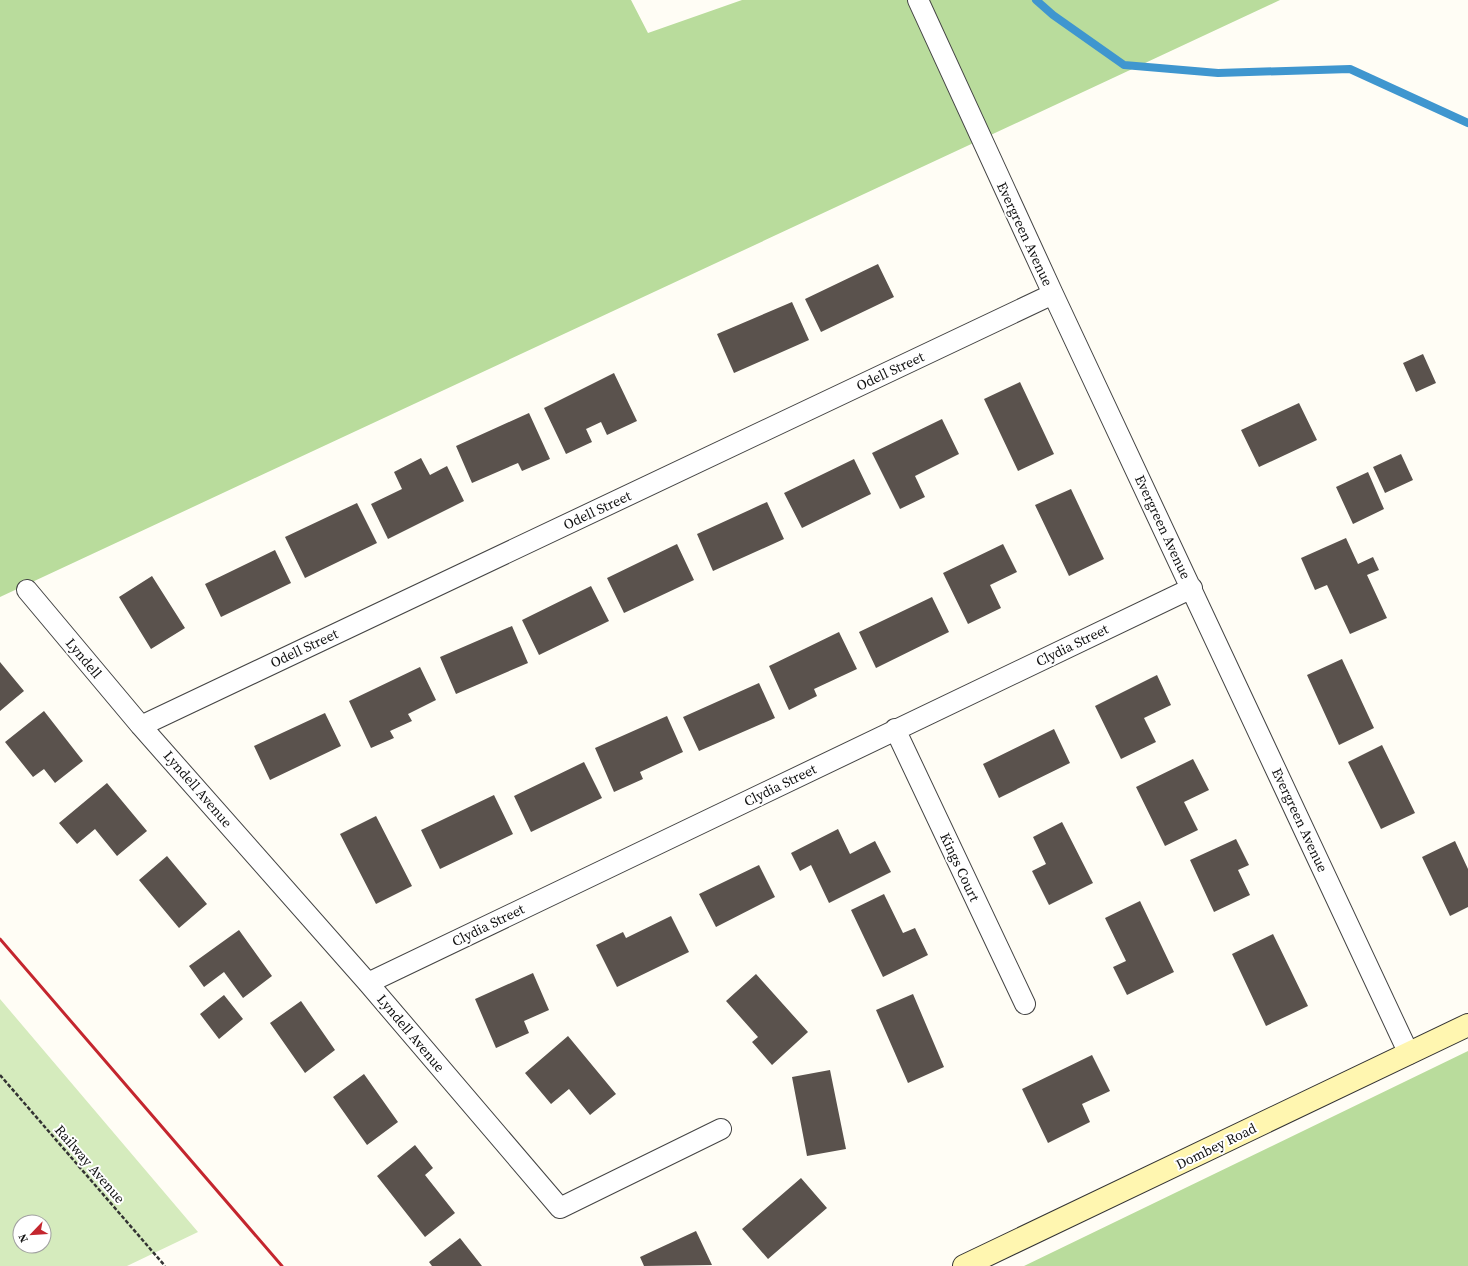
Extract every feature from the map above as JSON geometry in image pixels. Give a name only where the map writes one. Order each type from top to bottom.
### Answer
[{"type":"street","name":"Evergreen Avenue","points":[[918,0],[1053,294],[1409,1054]]},
{"type":"street","name":"Odell Street","points":[[141,726],[1053,294]]},
{"type":"street","name":"Clydia Street","points":[[368,983],[895,729],[1192,588]]},
{"type":"street","name":"Lyndell","points":[[26,590],[141,726]]},
{"type":"street","name":"Lyndell Avenue","points":[[141,726],[368,983],[560,1208],[721,1129]]},
{"type":"street","name":"Kings Court","points":[[895,729],[1026,1004]]},
{"type":"street","name":"Dombey Road","points":[[964,1266],[1468,1025]]},
{"type":"path","name":"Railway Avenue","points":[[0,1075],[164,1266]]},
{"type":"green space","points":[[0,0],[631,0],[648,33],[742,0],[1280,0],[0,597]]},
{"type":"green space","points":[[0,999],[198,1232],[127,1266],[0,1266]]},
{"type":"green space","points":[[1468,1051],[1468,1266],[1024,1266]]},
{"type":"building","points":[[878,264],[894,297],[821,332],[805,299]]},
{"type":"building","points":[[792,302],[809,340],[734,373],[717,334]]},
{"type":"building","points":[[1423,354],[1436,383],[1416,392],[1403,363]]},
{"type":"building","points":[[614,373],[637,421],[607,435],[601,422],[586,429],[592,442],[566,454],[544,408]]},
{"type":"building","points":[[1020,382],[1054,454],[1018,471],[984,399]]},
{"type":"building","points":[[1299,403],[1317,440],[1259,467],[1241,430]]},
{"type":"building","points":[[529,413],[550,459],[522,471],[518,463],[472,483],[456,446]]},
{"type":"building","points":[[942,419],[959,454],[915,476],[925,497],[900,509],[872,453]]},
{"type":"building","points":[[1401,454],[1413,480],[1385,493],[1373,467]]},
{"type":"building","points":[[421,458],[430,475],[447,466],[464,501],[388,539],[371,504],[402,489],[394,472]]},
{"type":"building","points":[[854,459],[871,494],[802,528],[784,493]]},
{"type":"building","points":[[1368,472],[1384,509],[1353,524],[1336,487]]},
{"type":"building","points":[[1071,489],[1104,559],[1069,576],[1035,505]]},
{"type":"building","points":[[767,502],[784,539],[713,571],[697,534]]},
{"type":"building","points":[[357,503],[377,543],[305,578],[285,537]]},
{"type":"building","points":[[1346,538],[1358,564],[1373,557],[1379,570],[1367,575],[1387,618],[1350,634],[1327,585],[1315,590],[1301,558]]},
{"type":"building","points":[[677,544],[694,580],[624,613],[607,578]]},
{"type":"building","points":[[1003,544],[1017,572],[990,585],[1001,608],[968,624],[943,573]]},
{"type":"building","points":[[275,550],[291,583],[221,617],[205,584]]},
{"type":"building","points":[[152,576],[185,628],[151,649],[119,597]]},
{"type":"building","points":[[591,586],[609,621],[539,655],[522,620]]},
{"type":"building","points":[[932,597],[949,632],[876,668],[859,632]]},
{"type":"building","points":[[512,626],[528,663],[456,694],[440,657]]},
{"type":"building","points":[[839,632],[857,669],[814,689],[817,696],[789,710],[769,666]]},
{"type":"building","points":[[1342,659],[1374,728],[1339,745],[1307,675]]},
{"type":"building","points":[[0,662],[24,691],[0,711]]},
{"type":"building","points":[[420,667],[436,700],[408,714],[412,721],[390,731],[394,738],[371,748],[349,701]]},
{"type":"building","points":[[1157,675],[1171,705],[1144,718],[1156,742],[1121,759],[1095,706]]},
{"type":"building","points":[[759,683],[775,718],[699,751],[683,717]]},
{"type":"building","points":[[44,711],[83,761],[55,783],[44,769],[33,777],[5,742]]},
{"type":"building","points":[[325,713],[341,746],[270,780],[254,746]]},
{"type":"building","points":[[667,716],[683,752],[640,772],[643,779],[614,792],[595,748]]},
{"type":"building","points":[[1054,729],[1070,763],[999,798],[983,764]]},
{"type":"building","points":[[1382,745],[1415,813],[1381,829],[1348,762]]},
{"type":"building","points":[[1193,759],[1209,790],[1184,802],[1198,830],[1165,846],[1136,787]]},
{"type":"building","points":[[584,762],[602,798],[531,832],[514,796]]},
{"type":"building","points":[[107,783],[147,831],[117,856],[95,829],[77,844],[59,823]]},
{"type":"building","points":[[494,795],[513,834],[440,869],[421,830]]},
{"type":"building","points":[[376,816],[412,886],[376,904],[340,834]]},
{"type":"building","points":[[1062,822],[1093,883],[1049,905],[1032,871],[1046,864],[1033,837]]},
{"type":"building","points":[[838,829],[850,854],[875,841],[891,872],[829,903],[811,865],[800,871],[791,853]]},
{"type":"building","points":[[1236,839],[1249,865],[1238,870],[1250,895],[1214,912],[1190,860]]},
{"type":"building","points":[[1455,841],[1468,869],[1468,907],[1450,916],[1422,857]]},
{"type":"building","points":[[167,856],[207,904],[179,928],[139,880]]},
{"type":"building","points":[[759,865],[775,897],[716,927],[699,894]]},
{"type":"building","points":[[884,894],[903,933],[915,928],[928,955],[883,977],[851,910]]},
{"type":"building","points":[[1140,901],[1174,972],[1127,995],[1113,967],[1126,961],[1105,918]]},
{"type":"building","points":[[671,916],[689,952],[617,987],[596,945],[623,932],[626,938]]},
{"type":"building","points":[[239,930],[272,976],[243,998],[224,972],[204,987],[189,966]]},
{"type":"building","points":[[1273,934],[1308,1006],[1266,1026],[1232,954]]},
{"type":"building","points":[[533,973],[549,1010],[524,1021],[529,1033],[496,1048],[475,999]]},
{"type":"building","points":[[756,974],[808,1032],[772,1065],[752,1042],[758,1037],[726,1001]]},
{"type":"building","points":[[913,994],[944,1067],[908,1083],[876,1010]]},
{"type":"building","points":[[224,995],[243,1019],[219,1039],[200,1014]]},
{"type":"building","points":[[301,1001],[335,1050],[305,1073],[270,1023]]},
{"type":"building","points":[[568,1036],[616,1094],[590,1115],[569,1089],[551,1104],[525,1073]]},
{"type":"building","points":[[1092,1055],[1110,1091],[1082,1104],[1090,1122],[1048,1143],[1022,1089]]},
{"type":"building","points":[[830,1070],[846,1149],[807,1156],[792,1077]]},
{"type":"building","points":[[364,1074],[398,1122],[367,1145],[333,1097]]},
{"type":"building","points":[[415,1145],[433,1168],[425,1175],[455,1213],[425,1237],[377,1176]]},
{"type":"building","points":[[801,1178],[827,1208],[768,1259],[742,1229]]},
{"type":"building","points":[[696,1231],[712,1265],[644,1266],[640,1257]]},
{"type":"building","points":[[460,1238],[482,1266],[432,1266],[429,1262]]},
{"type":"waterway","points":[[1036,0],[1053,15],[1124,65],[1218,73],[1350,69],[1468,123]]},
{"type":"railway","points":[[0,939],[282,1266]]}]
